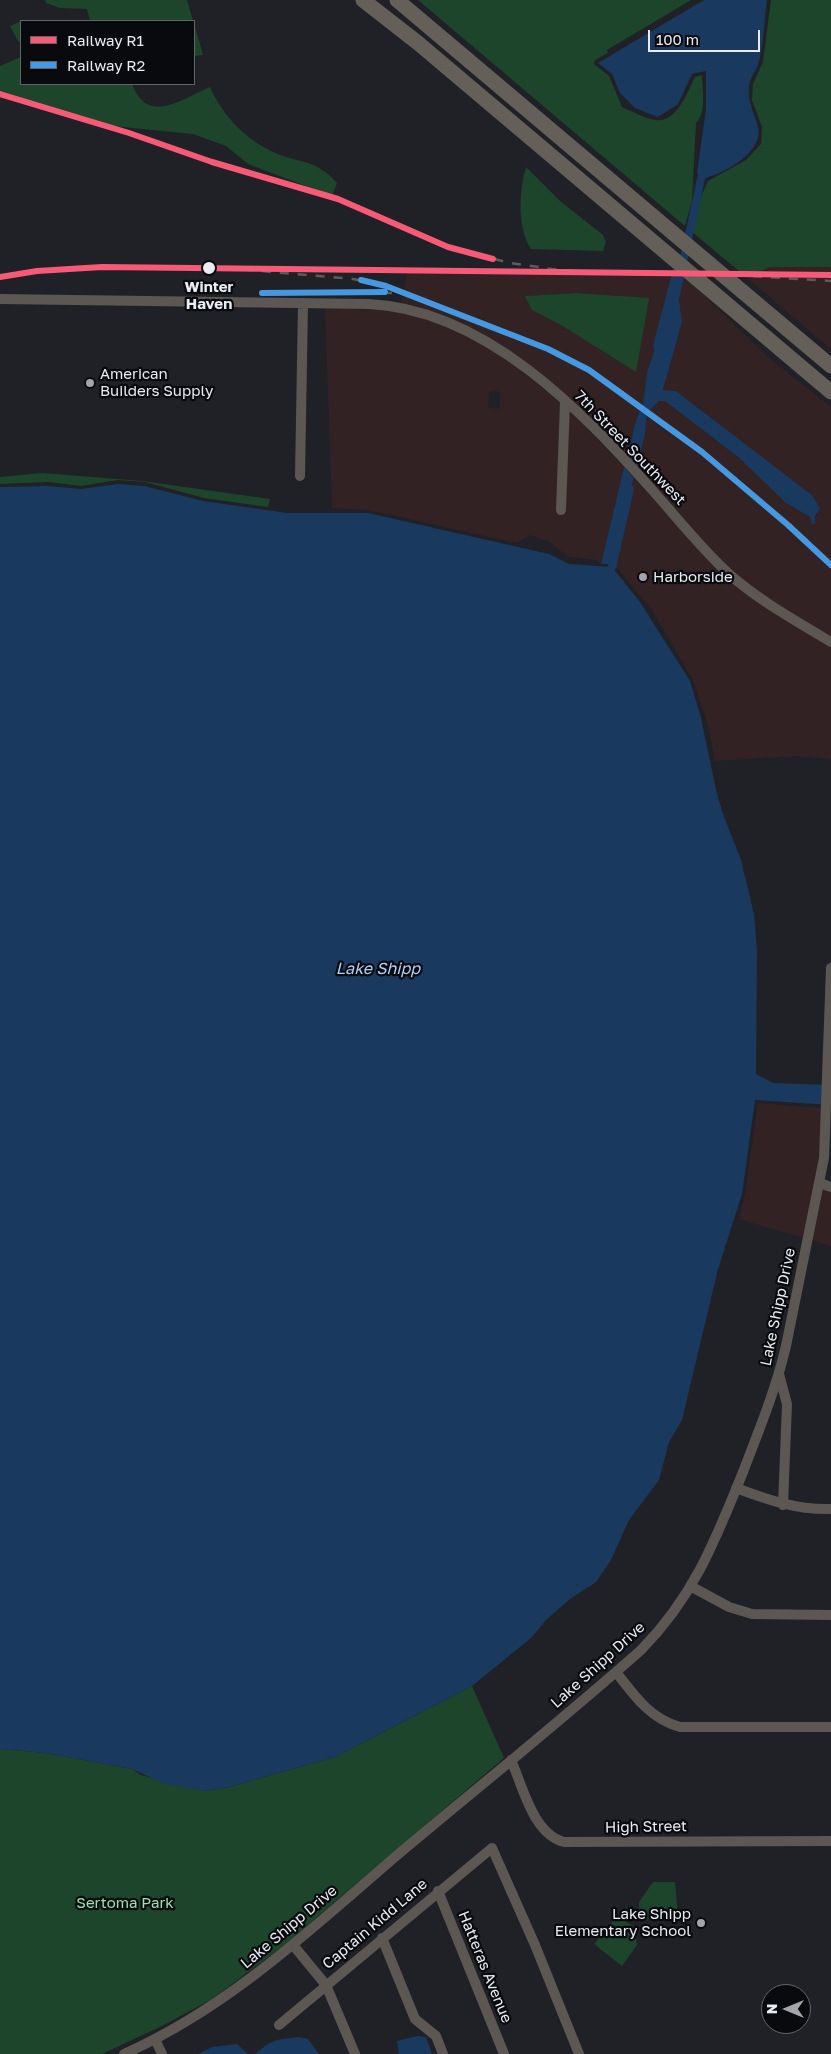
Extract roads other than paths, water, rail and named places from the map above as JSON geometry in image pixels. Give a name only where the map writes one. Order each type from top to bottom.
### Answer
[{"type":"highway","points":[[363,0],[433,56],[831,392]]},
{"type":"highway","points":[[397,0],[831,366]]},
{"type":"street","name":"7th Street Southwest","points":[[0,299],[386,305],[414,309],[439,318],[487,342],[521,365],[566,402],[615,449],[704,548],[737,580],[772,606],[831,642]]},
{"type":"street","points":[[300,476],[303,303]]},
{"type":"street","points":[[561,510],[566,402]]},
{"type":"street","name":"Lake Shipp Drive","points":[[124,2054],[155,2039],[230,1994],[293,1945],[616,1672],[665,1625],[692,1587],[705,1562],[736,1488],[780,1374],[820,1183],[829,1062],[831,968]]},
{"type":"street","points":[[820,1183],[831,1187]]},
{"type":"street","points":[[780,1374],[787,1404],[783,1505]]},
{"type":"street","points":[[736,1488],[783,1505],[810,1509],[831,1509]]},
{"type":"street","points":[[692,1587],[740,1612],[770,1615],[831,1615]]},
{"type":"street","points":[[616,1672],[651,1713],[675,1725],[831,1727]]},
{"type":"street","name":"High Street","points":[[511,1760],[539,1826],[553,1838],[564,1842],[831,1841]]},
{"type":"street","name":"Captain Kidd Lane","points":[[279,2025],[492,1848],[579,2054]]},
{"type":"street","name":"Hatteras Avenue","points":[[438,1891],[504,2054]]},
{"type":"street","points":[[382,1938],[415,2018],[436,2036],[443,2054]]},
{"type":"street","points":[[293,1945],[326,1985],[355,2054]]},
{"type":"street","points":[[155,2039],[162,2054]]},
{"type":"water","points":[[704,0],[767,0],[761,54],[749,86],[749,97],[758,127],[758,137],[755,146],[730,168],[701,179],[697,173],[706,109],[706,71],[692,74],[678,104],[658,117],[635,108],[620,93],[612,74],[598,63]]},
{"type":"water","points":[[674,266],[681,271],[677,283],[682,322],[663,390],[676,391],[813,496],[820,509],[815,516],[815,524],[812,524],[810,517],[786,503],[738,457],[665,401],[659,401],[647,413],[645,434],[637,468],[627,457],[636,420],[643,404],[647,373],[654,351],[653,345]]},
{"type":"water","points":[[624,467],[634,478],[625,502],[618,539],[617,568],[613,564],[601,564]]},
{"type":"water","name":"Lake Shipp","points":[[118,484],[144,486],[203,501],[287,513],[368,513],[549,554],[569,564],[612,567],[640,602],[690,681],[701,718],[716,790],[741,860],[754,914],[757,951],[756,1074],[773,1083],[831,1085],[831,1105],[755,1100],[742,1194],[718,1269],[682,1420],[669,1442],[659,1480],[629,1520],[611,1560],[596,1582],[570,1599],[546,1620],[531,1638],[472,1686],[335,1757],[229,1787],[206,1791],[165,1784],[132,1769],[46,1753],[0,1749],[0,487],[48,486],[81,489]]},
{"type":"water","points":[[417,2036],[426,2037],[432,2054],[399,2054],[397,2041]]},
{"type":"water","points":[[299,2037],[308,2039],[319,2054],[255,2054],[275,2041]]},
{"type":"water","points":[[237,2044],[248,2054],[198,2054],[212,2047]]},
{"type":"waterway","points":[[676,295],[701,179]]},
{"type":"waterway","points":[[612,567],[630,489]]},
{"type":"railway","points":[[0,94],[129,133],[212,162],[338,199],[448,247],[510,263],[598,273]]},
{"type":"railway","points":[[226,268],[353,279],[386,286],[565,357],[613,385],[702,452],[788,525],[831,565]]},
{"type":"railway","points":[[717,274],[831,281]]},
{"type":"railway","points":[[262,293],[392,293]]},
{"type":"rail line","name":"R1","points":[[0,94],[129,133],[212,162],[338,199],[448,247],[493,259]]},
{"type":"rail line","name":"R1","points":[[0,277],[37,271],[102,267],[831,275]]},
{"type":"rail line","name":"R2","points":[[361,280],[386,286],[548,349],[589,370],[702,452],[788,525],[831,565]]},
{"type":"rail line","name":"R2","points":[[262,293],[385,292]]},
{"type":"place","name":"Winter Haven","points":[[209,268]]},
{"type":"place","name":"American Builders Supply","points":[[90,383]]},
{"type":"place","name":"Harborside","points":[[643,577]]},
{"type":"place","name":"Lake Shipp Elementary School","points":[[701,1923]]},
{"type":"park label","name":"Sertoma Park","points":[[125,1903]]}]
